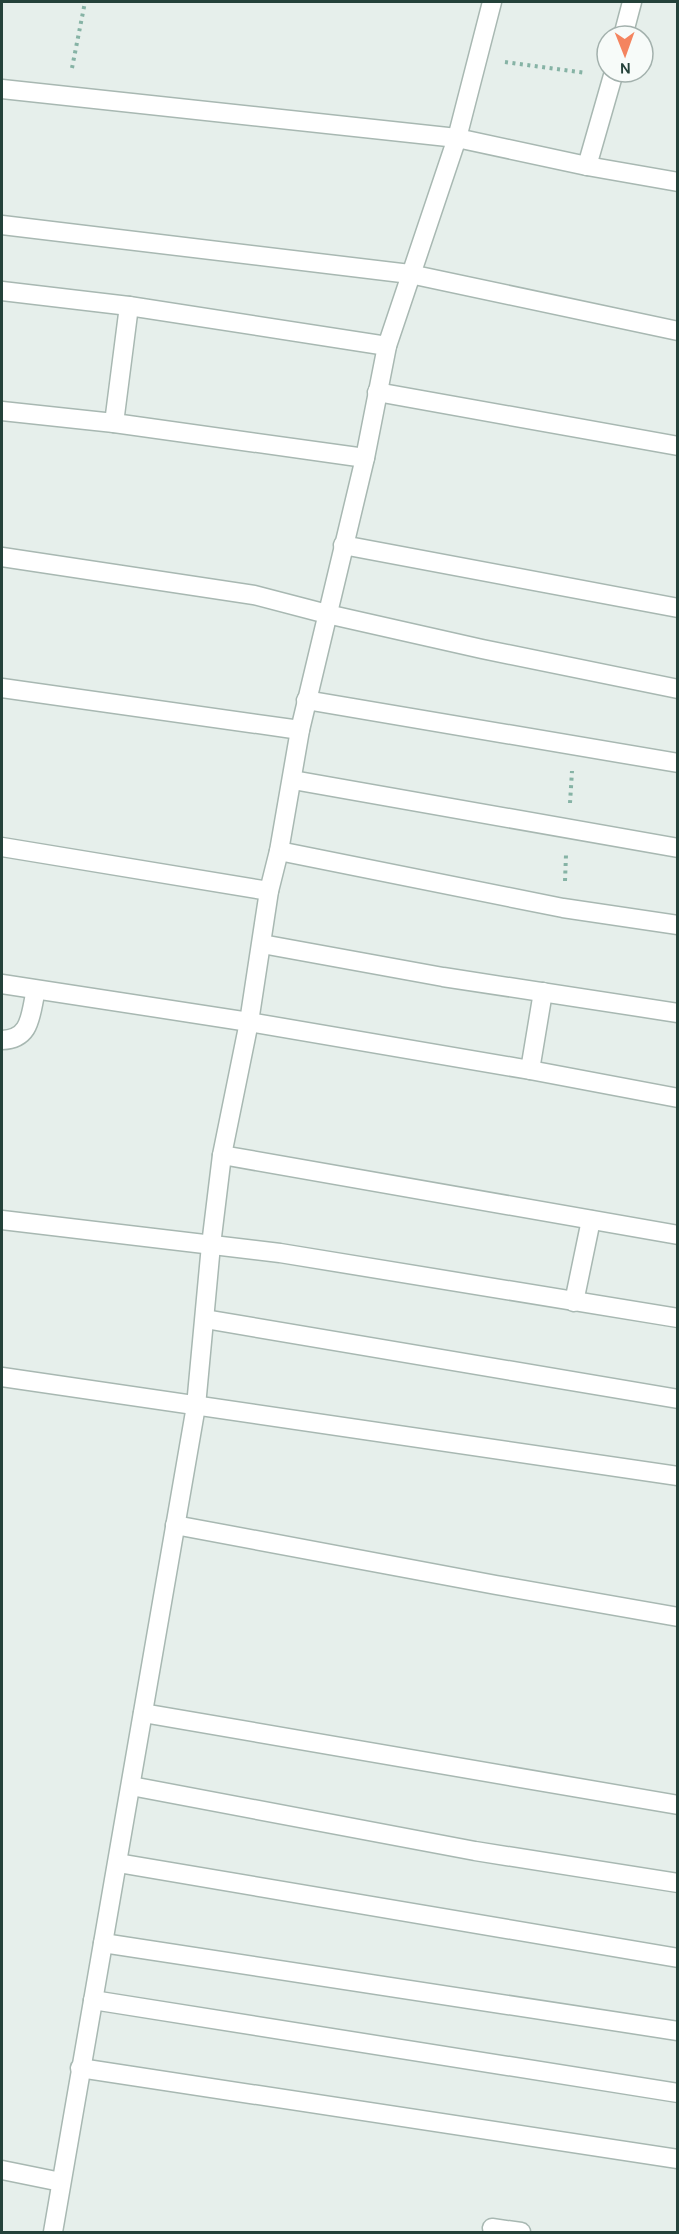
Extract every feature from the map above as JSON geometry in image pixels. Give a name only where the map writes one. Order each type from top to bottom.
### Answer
[{"type":"street","points":[[53,2232],[196,1406],[222,1155],[249,1022],[269,891],[293,780],[300,730],[365,458],[387,346],[457,138],[492,2]]},
{"type":"street","points":[[627,24],[632,2]]},
{"type":"street","points":[[586,166],[611,84]]},
{"type":"street","points":[[2,89],[457,138],[586,166],[678,182]]},
{"type":"street","points":[[2,225],[410,274],[678,331]]},
{"type":"street","points":[[2,291],[129,306],[387,346]]},
{"type":"street","points":[[114,423],[129,306]]},
{"type":"street","points":[[377,392],[678,446]]},
{"type":"street","points":[[2,411],[114,423],[365,458]]},
{"type":"street","points":[[343,546],[678,608]]},
{"type":"street","points":[[2,557],[254,596],[327,614],[678,689]]},
{"type":"street","points":[[2,688],[300,730]]},
{"type":"street","points":[[306,700],[678,763]]},
{"type":"street","points":[[293,780],[678,848]]},
{"type":"street","points":[[2,847],[269,891]]},
{"type":"street","points":[[279,851],[563,908],[678,925]]},
{"type":"street","points":[[261,944],[443,977],[678,1013]]},
{"type":"street","points":[[2,984],[249,1022],[678,1098]]},
{"type":"street","points":[[2,1040],[14,1040],[23,1034],[27,1028],[36,990]]},
{"type":"street","points":[[530,1070],[543,992]]},
{"type":"street","points":[[222,1155],[678,1235]]},
{"type":"street","points":[[2,1220],[280,1254],[678,1318]]},
{"type":"street","points":[[574,1302],[591,1220]]},
{"type":"street","points":[[205,1319],[678,1399]]},
{"type":"street","points":[[2,1377],[678,1476]]},
{"type":"street","points":[[175,1525],[678,1617]]},
{"type":"street","points":[[143,1713],[678,1805]]},
{"type":"street","points":[[130,1786],[475,1851],[678,1883]]},
{"type":"street","points":[[118,1863],[678,1958]]},
{"type":"street","points":[[103,1943],[678,2031]]},
{"type":"street","points":[[93,2000],[678,2093]]},
{"type":"street","points":[[81,2068],[678,2159]]},
{"type":"street","points":[[2,2170],[61,2182]]},
{"type":"street","points":[[492,2228],[521,2232]]},
{"type":"path","points":[[66,97],[85,2]]},
{"type":"path","points":[[477,58],[595,73]]}]
